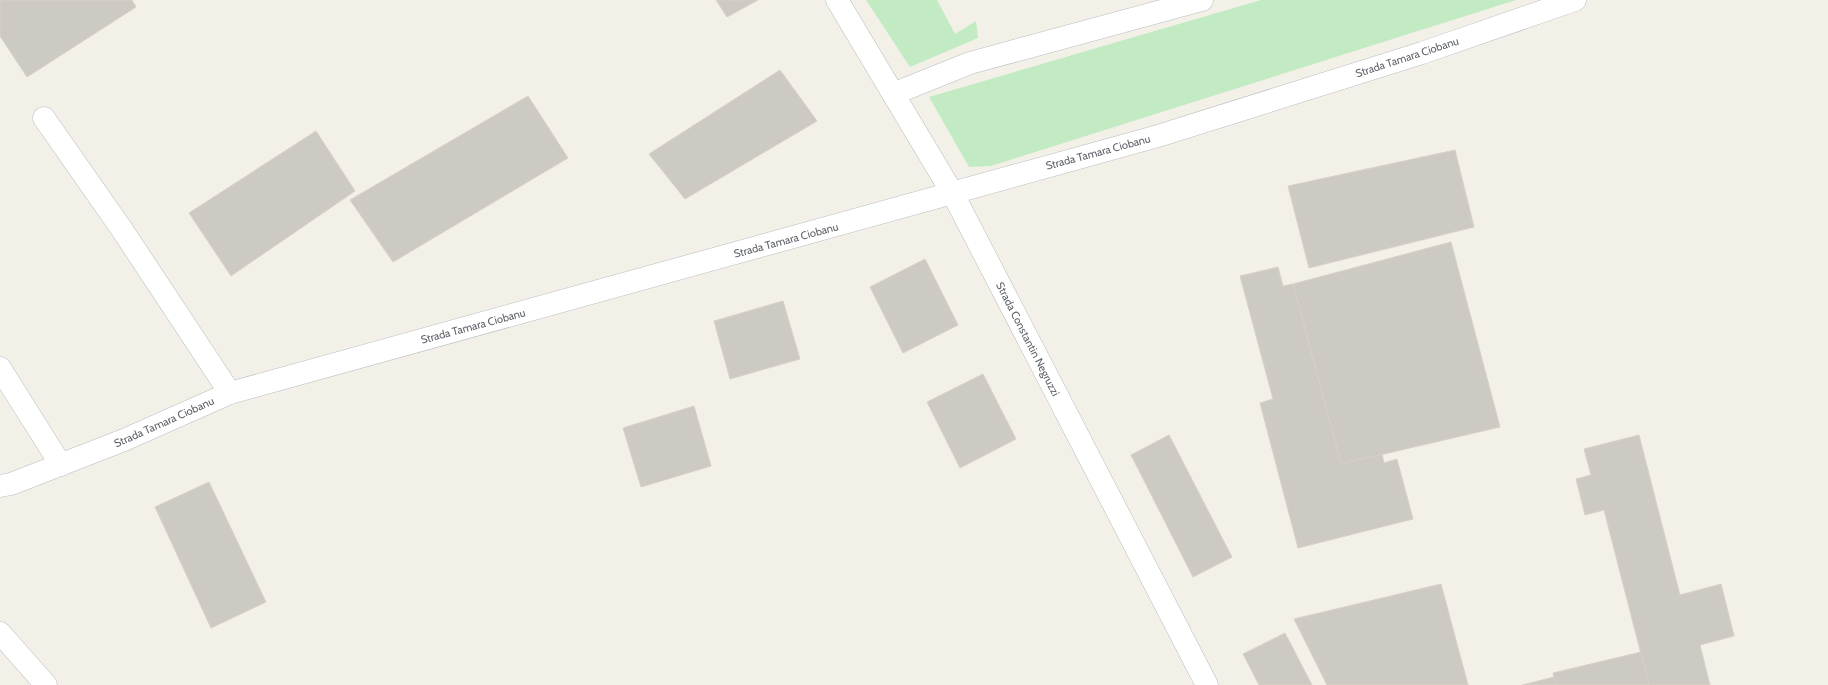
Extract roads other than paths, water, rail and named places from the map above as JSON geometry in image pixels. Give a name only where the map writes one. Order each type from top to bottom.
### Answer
[{"type":"street","name":"Strada Constantin Negruzzi","points":[[837,0],[952,194],[1207,685]]},
{"type":"street","points":[[893,94],[970,63],[1202,0]]},
{"type":"street","name":"Strada Tamara Ciobanu","points":[[0,486],[11,484],[124,440],[230,393],[1158,136],[1422,53],[1575,0]]},
{"type":"street","points":[[44,118],[123,231],[230,393]]},
{"type":"street","points":[[0,368],[61,465]]},
{"type":"street","points":[[0,634],[46,685]]}]
